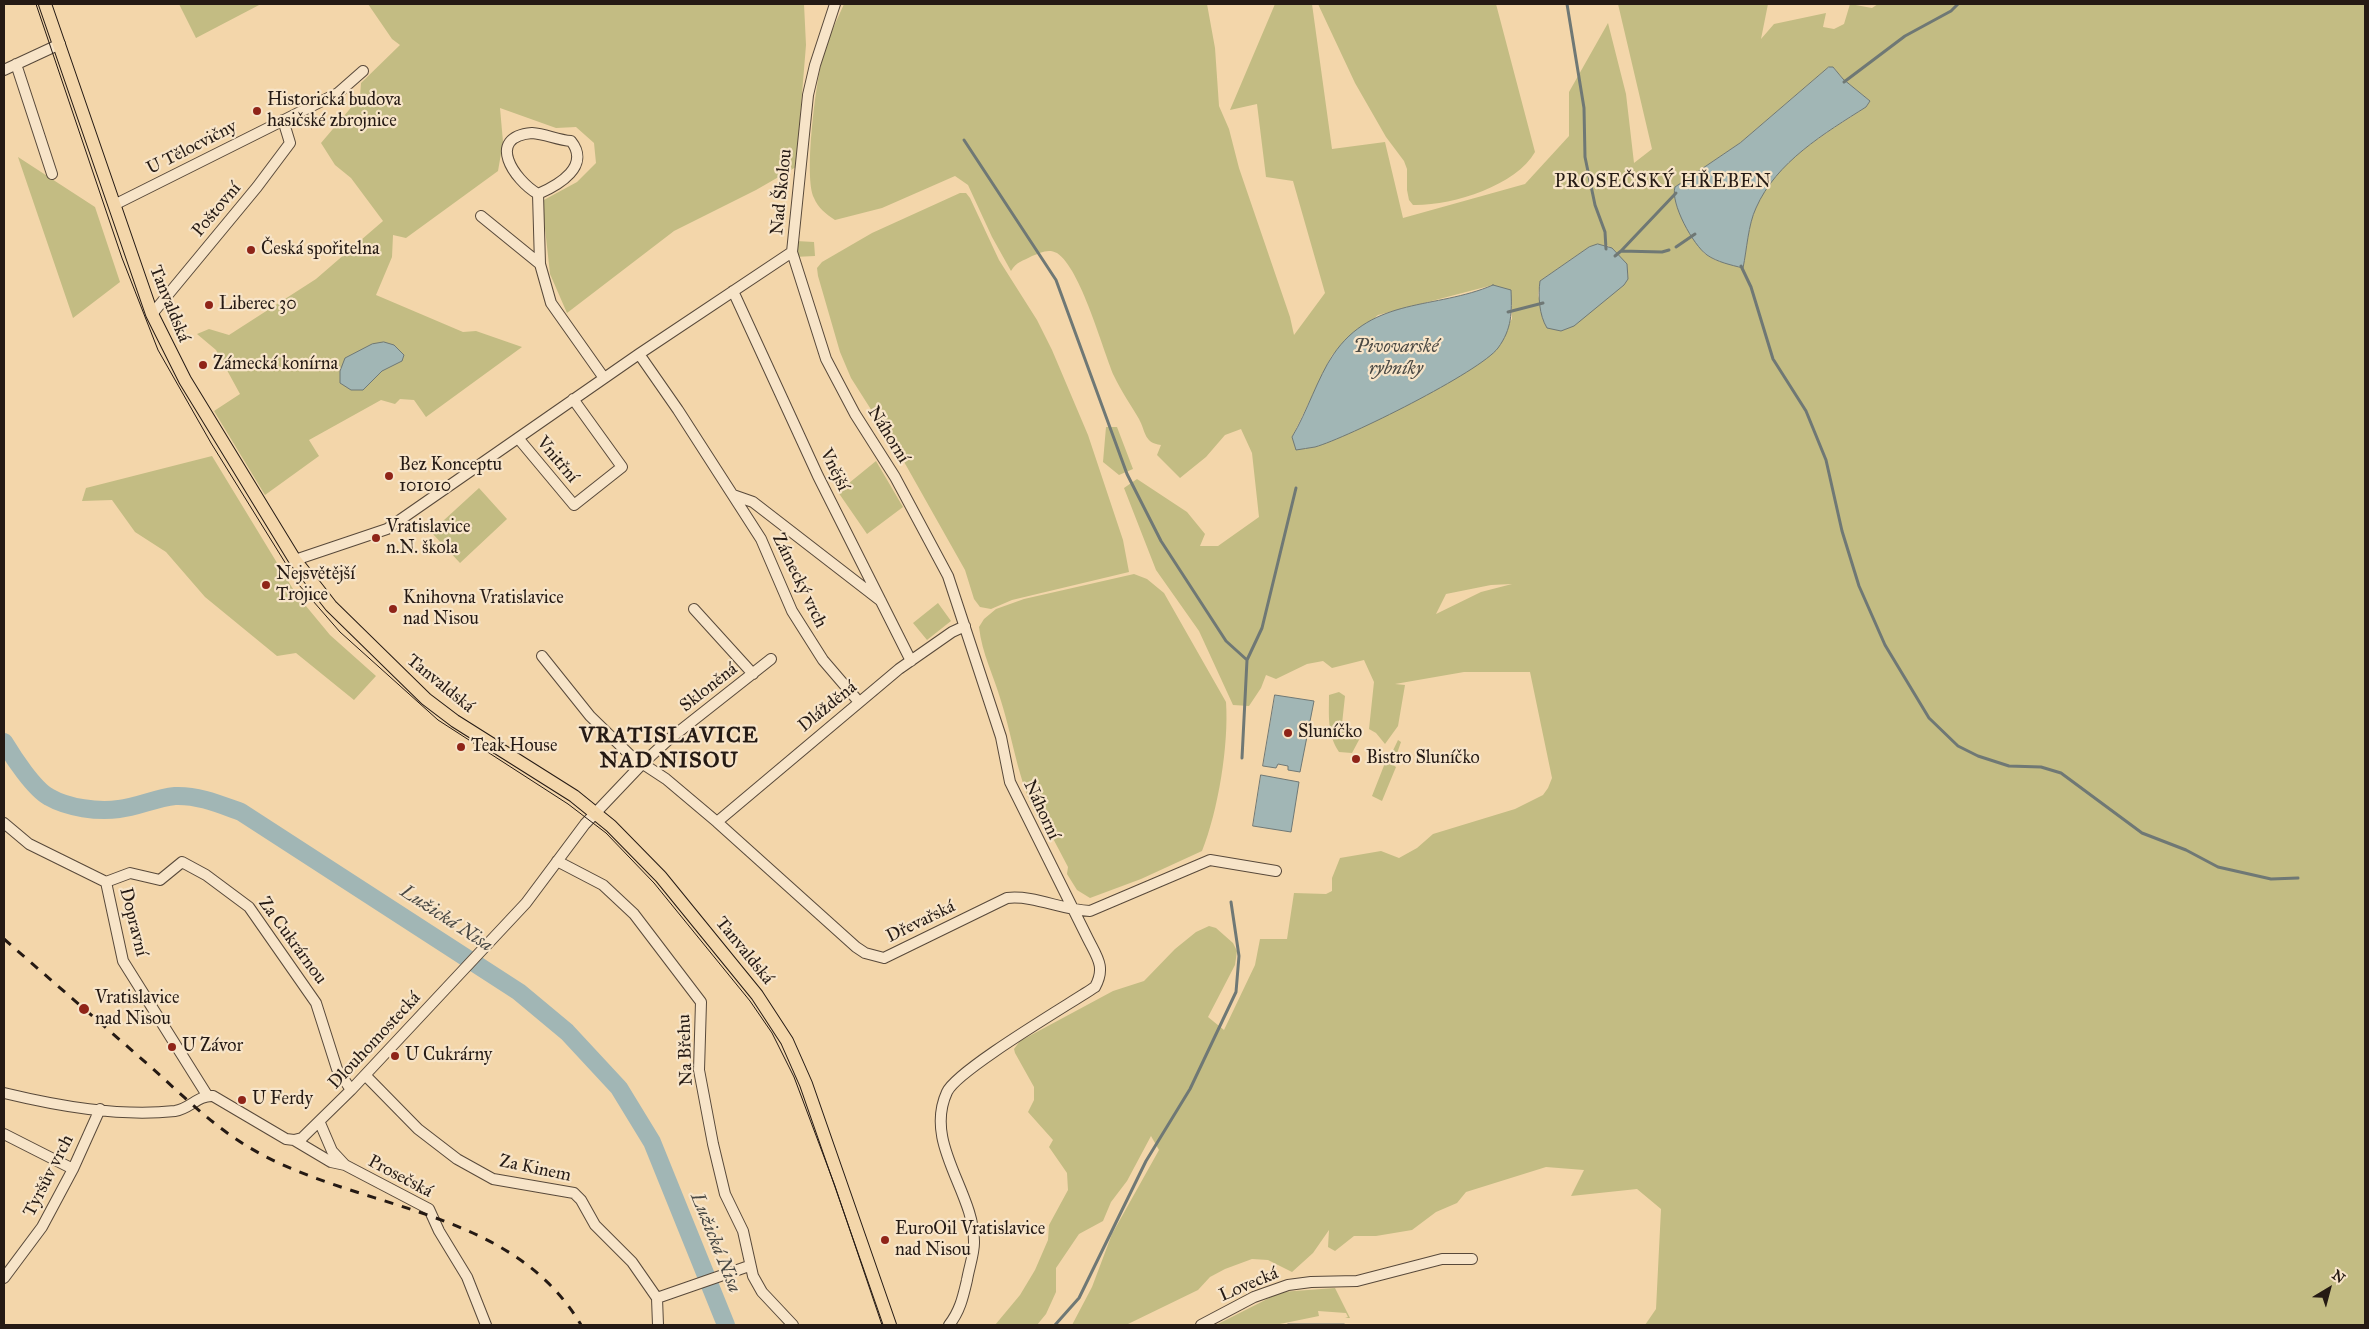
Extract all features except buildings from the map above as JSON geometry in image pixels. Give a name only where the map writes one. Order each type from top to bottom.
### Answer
[{"type":"main road","name":"Tanvaldská","points":[[45,4],[152,314],[185,380],[295,560],[331,606],[426,699],[455,721],[574,796],[595,812],[634,848],[661,877],[757,995],[781,1029],[806,1084],[890,1325]]},
{"type":"street","name":"Nad Školou","points":[[295,560],[387,529],[573,399],[792,252],[808,95],[815,65],[835,4]]},
{"type":"street","points":[[4,70],[60,44]]},
{"type":"street","points":[[16,64],[52,174]]},
{"type":"street","name":"U Tělocvičny","points":[[114,205],[338,93],[363,71]]},
{"type":"street","name":"Poštovní","points":[[152,314],[257,187],[290,143],[283,120]]},
{"type":"street","points":[[520,134],[548,134],[560,140],[571,141],[577,149],[578,159],[574,170],[551,188],[538,194],[529,189],[508,164],[506,149],[511,140],[520,134]]},
{"type":"street","points":[[538,194],[540,264],[551,303],[604,378]]},
{"type":"street","points":[[481,216],[540,264]]},
{"type":"street","name":"Náhorní","points":[[792,252],[823,352],[855,414],[895,477],[948,576],[1001,737],[1010,782],[1100,964],[1101,975],[1095,987],[975,1065],[947,1091],[941,1115],[943,1136],[950,1165],[970,1215],[974,1242],[963,1301],[949,1325]]},
{"type":"street","name":"Vnější","points":[[733,291],[818,476],[884,603],[911,661]]},
{"type":"street","name":"Zámecký vrch","points":[[639,354],[761,539],[792,611],[823,660],[859,702]]},
{"type":"street","name":"Vnitřní","points":[[518,438],[574,505],[622,467],[573,399]]},
{"type":"street","name":"Zámecký vrch","points":[[733,494],[753,502],[884,603]]},
{"type":"street","points":[[694,609],[752,674]]},
{"type":"street","name":"Dlážděná","points":[[717,822],[859,702],[911,661],[952,632],[965,626]]},
{"type":"street","points":[[542,656],[590,716],[631,756],[642,764],[595,812]]},
{"type":"street","name":"Skloněná","points":[[642,764],[667,741],[771,659]]},
{"type":"street","name":"Dřevařská","points":[[642,764],[666,779],[717,822],[856,947],[872,956],[884,958],[1007,898],[1022,896],[1074,910],[1090,911],[1210,860],[1276,871]]},
{"type":"street","name":"Dlouhomostecká","points":[[294,1140],[302,1138],[320,1122],[526,903],[595,812]]},
{"type":"street","name":"Dopravní","points":[[4,823],[29,844],[106,882],[123,961],[207,1095]]},
{"type":"street","name":"Na Břehu","points":[[557,861],[603,885],[634,914],[701,1002],[699,1070],[725,1194],[743,1231],[749,1266],[762,1292],[793,1325]]},
{"type":"street","name":"Za Cukrárnou","points":[[106,882],[130,873],[160,880],[182,862],[206,874],[249,907],[316,1003],[337,1069],[351,1090]]},
{"type":"street","name":"Za Kinem","points":[[365,1075],[418,1129],[457,1159],[492,1179],[574,1193],[581,1200],[595,1225],[632,1262],[657,1298]]},
{"type":"street","points":[[4,1093],[69,1106],[144,1112],[186,1109],[207,1095],[219,1098],[276,1134],[294,1140]]},
{"type":"street","name":"Tyršův vrch","points":[[4,1278],[42,1227],[73,1169],[100,1109]]},
{"type":"street","points":[[320,1122],[332,1151],[345,1165]]},
{"type":"street","points":[[4,1134],[73,1169]]},
{"type":"street","name":"Prosečská","points":[[294,1140],[331,1162],[345,1165],[429,1209],[439,1232],[467,1277],[486,1325]]},
{"type":"street","name":"Lovecká","points":[[1202,1325],[1254,1297],[1288,1285],[1372,1278],[1442,1258],[1472,1259]]},
{"type":"street","points":[[658,1325],[657,1298],[749,1266]]},
{"type":"shaded area","points":[[179,4],[261,4],[196,38]]},
{"type":"shaded area","points":[[368,4],[804,4],[806,45],[796,167],[756,190],[674,231],[567,313],[550,274],[542,201],[577,182],[596,163],[594,143],[576,127],[556,128],[500,108],[503,142],[498,171],[406,238],[393,235],[392,257],[376,295],[463,332],[476,331],[522,347],[426,417],[414,400],[400,399],[395,404],[381,400],[309,440],[319,456],[265,495],[214,411],[240,394],[216,350],[197,334],[209,329],[229,335],[316,279],[383,221],[351,178],[335,165],[321,143],[360,97],[361,83],[400,45],[392,39]]},
{"type":"shaded area","points":[[844,4],[1207,4],[1215,48],[1219,106],[1229,129],[1239,168],[1290,317],[1294,335],[1325,293],[1293,181],[1266,177],[1257,104],[1230,110],[1275,4],[1312,4],[1332,149],[1385,142],[1403,218],[1525,184],[1569,136],[1569,92],[1608,23],[1626,94],[1634,163],[1652,149],[1618,4],[1768,4],[1761,39],[1774,24],[1826,13],[1823,27],[1834,29],[1844,24],[1850,4],[1872,8],[1878,4],[2365,4],[2365,1325],[1645,1325],[1656,1309],[1661,1209],[1637,1189],[1571,1196],[1584,1170],[1546,1167],[1466,1192],[1457,1203],[1436,1212],[1412,1230],[1376,1236],[1354,1236],[1335,1251],[1328,1247],[1329,1230],[1313,1253],[1292,1272],[1268,1260],[1252,1259],[1225,1269],[1210,1277],[1198,1290],[1128,1324],[1072,1325],[1092,1287],[1112,1234],[1159,1150],[1151,1136],[1127,1181],[1111,1202],[1103,1221],[1079,1234],[1056,1268],[1056,1292],[1046,1314],[1037,1325],[995,1325],[1020,1295],[1035,1270],[1048,1240],[1049,1225],[1068,1190],[1067,1173],[1049,1147],[1053,1140],[1028,1112],[1034,1100],[1034,1087],[1015,1053],[1014,1049],[1020,1041],[1113,991],[1144,981],[1175,949],[1196,932],[1209,926],[1216,928],[1233,943],[1237,951],[1235,965],[1208,1017],[1224,1030],[1255,965],[1260,939],[1287,939],[1294,893],[1326,894],[1332,891],[1332,878],[1340,858],[1381,851],[1399,858],[1417,848],[1433,834],[1515,809],[1543,795],[1552,778],[1530,672],[1464,672],[1395,684],[1405,685],[1398,726],[1385,744],[1376,733],[1369,729],[1374,682],[1364,660],[1332,668],[1323,661],[1307,664],[1276,679],[1266,675],[1261,688],[1249,706],[1233,705],[1199,631],[1156,570],[1124,488],[1137,479],[1187,512],[1205,534],[1200,546],[1218,546],[1259,517],[1252,453],[1241,429],[1225,435],[1206,457],[1180,478],[1157,455],[1161,445],[1155,444],[1148,439],[1139,419],[1117,382],[1090,310],[1066,262],[1057,253],[1047,251],[1020,262],[1011,271],[992,237],[968,185],[955,176],[882,208],[835,220],[818,205],[811,187],[810,172],[811,135],[816,96],[824,52]],"holes":[[[1829,67],[1833,67],[1843,79],[1870,101],[1866,107],[1818,138],[1789,162],[1776,176],[1765,191],[1753,214],[1743,268],[1715,260],[1705,254],[1676,205],[1675,187],[1740,143]],[[1607,245],[1618,254],[1628,274],[1624,285],[1541,305],[1538,295],[1540,281],[1589,247]],[[1493,285],[1512,303],[1512,319],[1481,362],[1442,386],[1369,424],[1315,447],[1299,449],[1292,437],[1332,355],[1378,315]],[[1512,584],[1481,592],[1436,614],[1446,594],[1491,585]]]},
{"type":"shaded area","points":[[1318,4],[1496,4],[1535,152],[1526,164],[1513,175],[1481,192],[1445,202],[1413,205],[1409,200],[1407,169],[1404,161],[1386,137],[1355,83]]},
{"type":"shaded area","points":[[18,157],[95,207],[120,282],[73,318]]},
{"type":"shaded area","points":[[960,193],[966,193],[970,198],[999,260],[1037,320],[1052,350],[1088,435],[1123,540],[1129,572],[1012,600],[991,609],[980,607],[974,599],[965,570],[903,460],[851,378],[840,352],[817,268],[822,262],[872,233]]},
{"type":"shaded area","points":[[796,241],[814,242],[815,256],[794,257]]},
{"type":"shaded area","points":[[1106,427],[1117,427],[1133,469],[1119,475],[1103,462]]},
{"type":"shaded area","points":[[212,456],[296,594],[330,635],[376,676],[354,700],[296,653],[277,656],[205,597],[166,552],[135,532],[112,500],[82,501],[86,488]]},
{"type":"shaded area","points":[[876,461],[903,507],[867,534],[838,492]]},
{"type":"shaded area","points":[[479,488],[507,519],[460,563],[431,532]]},
{"type":"shaded area","points":[[1134,574],[1147,579],[1164,593],[1226,702],[1224,757],[1213,817],[1202,851],[1141,879],[1090,898],[1077,890],[1067,874],[1068,867],[1047,827],[1042,825],[1034,811],[1022,781],[1006,717],[983,646],[979,627],[984,619],[996,609],[1024,599]]},
{"type":"shaded area","points":[[938,603],[951,621],[927,640],[913,623]]},
{"type":"shaded area","points":[[1339,692],[1345,696],[1342,724],[1360,738],[1352,753],[1339,752],[1332,738],[1329,718],[1329,695]]},
{"type":"shaded area","points":[[1398,740],[1401,742],[1393,765],[1396,767],[1382,801],[1372,796],[1385,763],[1387,763]]},
{"type":"shaded area","points":[[1335,1288],[1350,1318],[1345,1318],[1348,1317],[1346,1313],[1318,1311],[1319,1316],[1275,1325],[1216,1325],[1281,1292]]},
{"type":"water","points":[[1829,67],[1833,67],[1843,79],[1870,101],[1866,107],[1818,138],[1776,176],[1753,215],[1743,268],[1707,255],[1689,233],[1679,213],[1674,194],[1675,187],[1740,143]]},
{"type":"water","points":[[1598,244],[1612,248],[1627,264],[1628,279],[1624,285],[1574,326],[1561,331],[1547,328],[1542,317],[1540,305],[1540,281],[1589,247]]},
{"type":"water","name":"Pivovarské rybníky","points":[[1493,285],[1511,290],[1511,313],[1509,327],[1503,341],[1486,359],[1412,403],[1355,431],[1315,447],[1296,450],[1292,437],[1333,355],[1349,336],[1367,323],[1386,314],[1406,307],[1471,293]]},
{"type":"water","points":[[384,342],[394,345],[404,355],[402,361],[382,371],[363,390],[351,390],[340,383],[340,371],[345,358],[372,344]]},
{"type":"water","name":"Sluníčko","points":[[1275,695],[1314,701],[1300,772],[1288,770],[1288,766],[1278,764],[1276,768],[1263,766]]},
{"type":"water","name":"Sluníčko","points":[[1261,775],[1299,782],[1291,832],[1253,826]]},
{"type":"waterway","points":[[1567,4],[1584,108],[1585,157],[1595,205],[1605,232],[1606,249]]},
{"type":"waterway","points":[[1844,82],[1905,36],[1951,11],[1958,4]]},
{"type":"waterway","points":[[964,140],[1056,280],[1127,474],[1161,541],[1226,641],[1247,660]]},
{"type":"waterway","points":[[1621,251],[1676,193]]},
{"type":"waterway","points":[[1676,247],[1695,234]]},
{"type":"waterway","points":[[1615,256],[1621,251],[1662,252],[1669,250]]},
{"type":"waterway","points":[[1741,266],[1751,287],[1773,359],[1806,411],[1826,460],[1842,531],[1859,586],[1885,645],[1929,718],[1958,746],[1978,756],[2009,766],[2041,767],[2061,773],[2142,833],[2186,850],[2218,867],[2271,879],[2298,878]]},
{"type":"waterway","points":[[1508,312],[1543,303]]},
{"type":"waterway","points":[[1242,758],[1247,660],[1262,628],[1296,488]]},
{"type":"waterway","name":"Lužická Nisa","points":[[4,742],[18,764],[37,787],[49,797],[65,804],[83,808],[111,810],[168,797],[184,796],[208,801],[241,812],[519,992],[567,1032],[619,1088],[652,1142],[726,1325]]},
{"type":"waterway","points":[[1055,1325],[1079,1298],[1146,1161],[1190,1089],[1236,992],[1239,956],[1231,902]]},
{"type":"waterway","points":[[1288,1325],[1344,1325]]},
{"type":"tram line","points":[[36,4],[122,258],[158,350],[211,443],[299,585],[340,632],[438,720],[568,804],[606,833],[654,883],[750,1001],[772,1033],[794,1077],[835,1186],[882,1325]]},
{"type":"railway","points":[[4,939],[195,1107],[242,1143],[285,1166],[425,1214],[471,1232],[513,1255],[550,1285],[581,1325]]},
{"type":"place","name":"Historická budova hasičské zbrojnice","points":[[257,111]]},
{"type":"place","name":"Česká spořitelna","points":[[251,250]]},
{"type":"place","name":"Liberec 30","points":[[209,305]]},
{"type":"place","name":"Zámecká konírna","points":[[203,365]]},
{"type":"place","name":"Bez Konceptu 101010","points":[[389,476]]},
{"type":"place","name":"Vratislavice n.N. škola","points":[[376,538]]},
{"type":"place","name":"Nejsvětější Trojice","points":[[266,585]]},
{"type":"place","name":"Knihovna Vratislavice nad Nisou","points":[[393,609]]},
{"type":"place","name":"Sluníčko","points":[[1288,733]]},
{"type":"place","name":"Teak House","points":[[461,747]]},
{"type":"place","name":"Bistro Sluníčko","points":[[1356,759]]},
{"type":"place","name":"Vratislavice nad Nisou","points":[[84,1009]]},
{"type":"place","name":"U Závor","points":[[172,1047]]},
{"type":"place","name":"U Cukrárny","points":[[395,1056]]},
{"type":"place","name":"U Ferdy","points":[[242,1100]]},
{"type":"place","name":"EuroOil Vratislavice nad Nisou","points":[[885,1240]]},
{"type":"district","name":"PROSEČSKÝ HŘEBEN","points":[[1663,182]]},
{"type":"district","name":"VRATISLAVICE NAD NISOU","points":[[669,750]]}]
